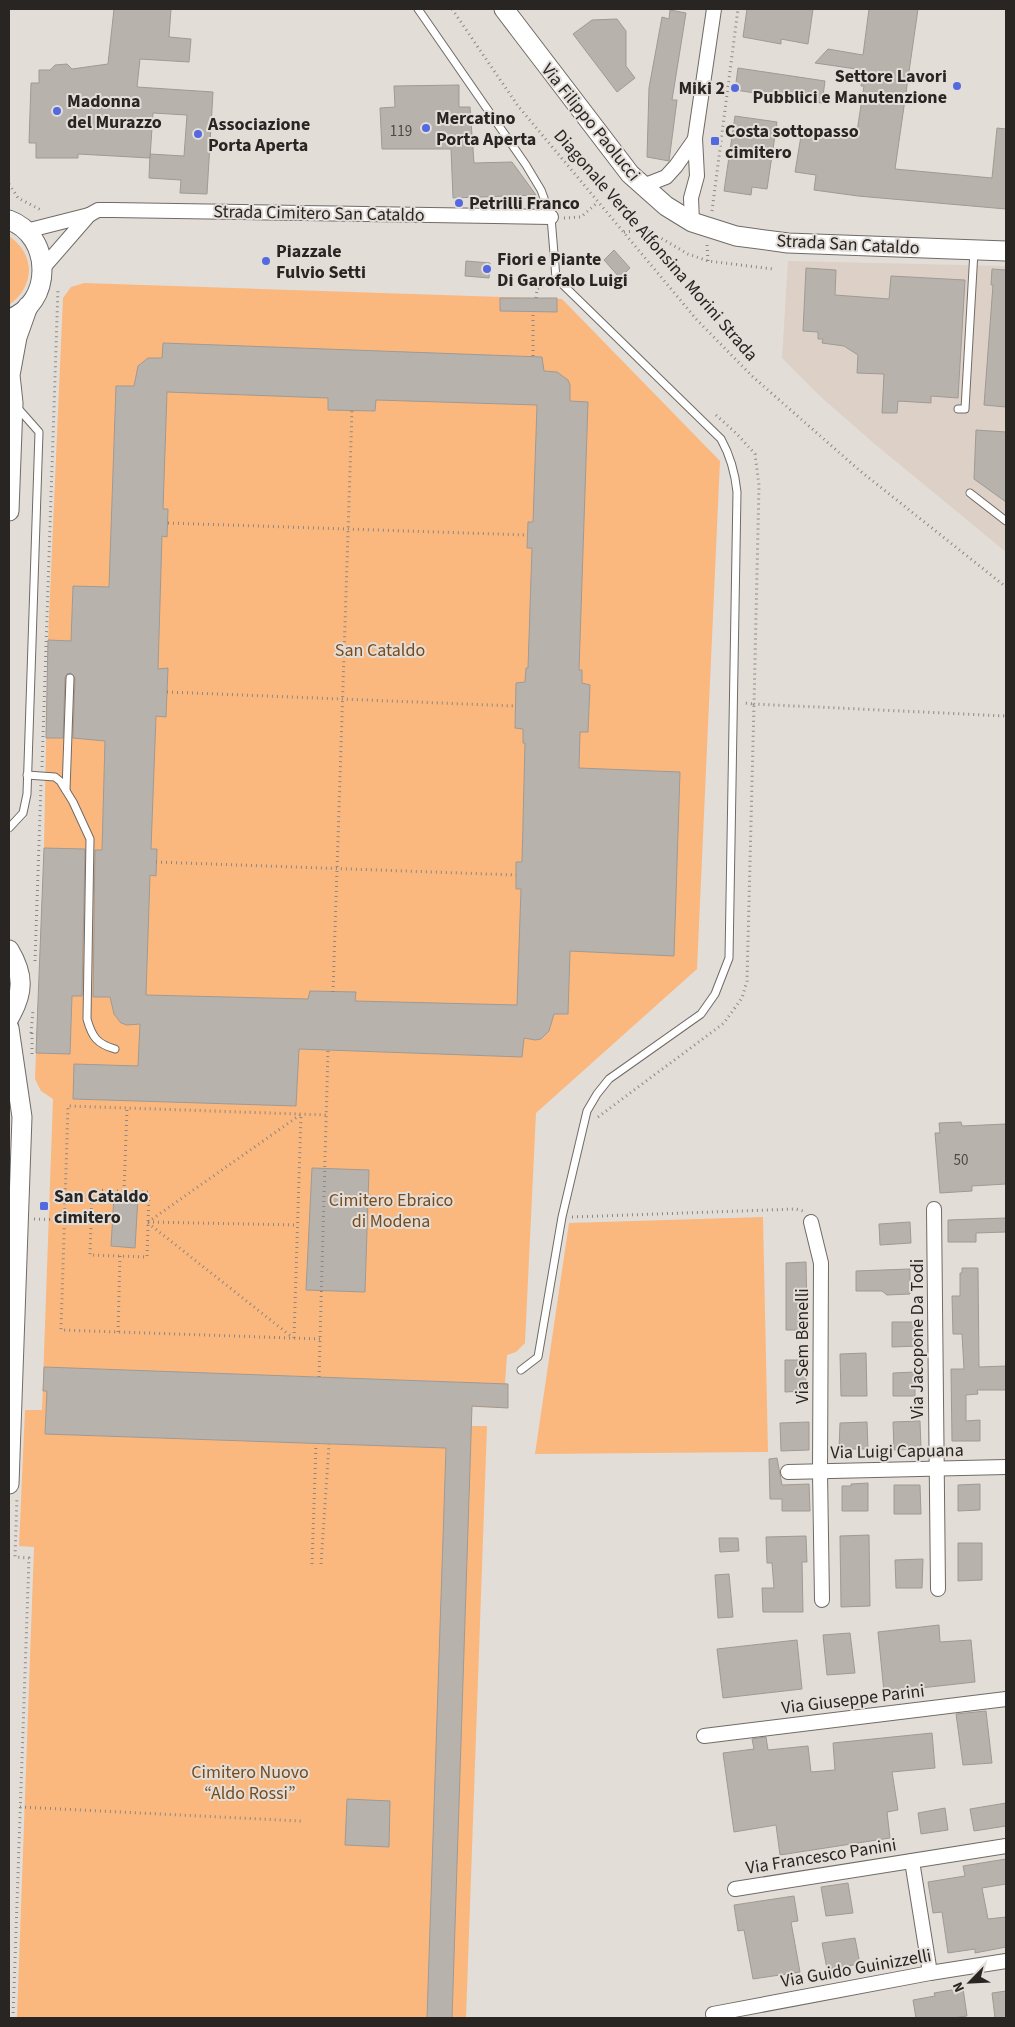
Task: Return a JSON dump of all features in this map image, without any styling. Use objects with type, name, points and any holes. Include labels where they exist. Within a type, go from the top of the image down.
[{"type":"street","name":"Via Filippo Paolucci","points":[[504,9],[626,168],[666,206],[692,222]]},
{"type":"street","points":[[692,222],[691,198],[697,176],[695,139],[714,9]]},
{"type":"street","points":[[643,186],[666,177],[695,139]]},
{"type":"street","name":"Strada Cimitero San Cataldo","points":[[26,231],[89,215],[98,210],[551,217]]},
{"type":"street","points":[[42,269],[89,215]]},
{"type":"street","points":[[9,220],[26,231],[37,246],[42,262],[42,276],[37,294],[28,306],[17,337],[9,374],[13,403],[9,511]]},
{"type":"street","name":"Strada San Cataldo","points":[[692,222],[736,236],[788,243],[1006,251]]},
{"type":"street","points":[[9,319],[28,306]]},
{"type":"street","points":[[9,950],[18,965],[21,984],[17,1004],[9,1018]]},
{"type":"street","points":[[9,1028],[13,1087],[22,1117],[9,1484]]},
{"type":"street","name":"Via Jacopone Da Todi","points":[[934,1209],[938,1589]]},
{"type":"street","name":"Via Sem Benelli","points":[[811,1222],[822,1263],[820,1472],[822,1600]]},
{"type":"street","name":"Via Luigi Capuana","points":[[788,1472],[1006,1467]]},
{"type":"street","name":"Via Giuseppe Parini","points":[[704,1736],[1006,1699]]},
{"type":"street","name":"Via Francesco Panini","points":[[735,1888],[1006,1846]]},
{"type":"street","name":"Via Francesco Panini","points":[[912,1861],[930,1973]]},
{"type":"street","name":"Via Guido Guinizzelli","points":[[713,2016],[930,1973],[1006,1961]]},
{"type":"lane","points":[[418,9],[526,164],[541,190],[551,217],[556,278],[721,439],[730,456],[735,472],[737,492],[730,940],[728,958],[723,977],[715,994],[700,1014],[609,1079],[586,1110],[562,1217],[538,1357],[521,1370]]},
{"type":"lane","points":[[958,409],[965,409],[974,250]]},
{"type":"lane","points":[[9,828],[22,813],[27,794],[39,432],[13,403]]},
{"type":"lane","points":[[970,494],[1006,521]]},
{"type":"lane","points":[[66,790],[70,678]]},
{"type":"lane","points":[[27,774],[55,777],[66,790],[90,839],[87,1019],[93,1035],[100,1044],[115,1049]]},
{"type":"path","name":"Diagonale Verde Alfonsina Morini Strada","points":[[452,9],[518,106],[698,320],[752,376],[859,470],[1006,586]]},
{"type":"path","points":[[708,261],[707,246],[738,9]]},
{"type":"path","points":[[9,184],[18,198],[43,211],[46,216]]},
{"type":"path","points":[[551,217],[581,217],[598,202]]},
{"type":"path","points":[[623,232],[647,230],[688,254],[708,261],[772,269]]},
{"type":"path","points":[[536,298],[537,289],[556,278]]},
{"type":"path","points":[[533,356],[534,312]]},
{"type":"path","points":[[333,992],[352,410]]},
{"type":"path","points":[[580,1135],[607,1109],[724,1023],[742,998],[747,981],[759,485],[755,454],[714,413]]},
{"type":"path","points":[[168,523],[527,535]]},
{"type":"path","points":[[167,692],[516,706]]},
{"type":"path","points":[[734,702],[1006,716]]},
{"type":"path","points":[[156,862],[516,875]]},
{"type":"path","points":[[319,1377],[328,1050]]},
{"type":"path","points":[[320,1339],[61,1330],[64,1220],[68,1106],[327,1115]]},
{"type":"path","points":[[124,1191],[127,1108]]},
{"type":"path","points":[[148,1222],[301,1114]]},
{"type":"path","points":[[294,1338],[301,1114]]},
{"type":"path","points":[[92,1190],[149,1192],[147,1257],[90,1254],[91,1221],[92,1190]]},
{"type":"path","points":[[562,1217],[796,1209],[803,1211],[811,1222]]},
{"type":"path","points":[[27,1219],[91,1221]]},
{"type":"path","points":[[148,1222],[297,1225]]},
{"type":"path","points":[[148,1222],[294,1338]]},
{"type":"path","points":[[118,1332],[120,1256]]},
{"type":"path","points":[[312,1564],[316,1444]]},
{"type":"path","points":[[321,1564],[329,1444]]},
{"type":"path","points":[[13,2018],[28,1558]]},
{"type":"path","points":[[20,1807],[301,1821]]},
{"type":"shaded area","points":[[788,261],[1006,266],[1006,552],[876,445],[821,397],[782,358]]},
{"type":"green space","points":[[9,236],[24,252],[29,270],[28,280],[24,289],[9,305]]},
{"type":"green space","points":[[84,283],[562,299],[720,461],[697,969],[536,1113],[525,1343],[516,1352],[507,1355],[505,1383],[508,1384],[508,1408],[472,1407],[471,1426],[487,1426],[466,2018],[17,2018],[34,1547],[19,1546],[25,1410],[42,1410],[53,1099],[41,1091],[35,1079],[44,847],[48,640],[63,298],[71,287]]},
{"type":"green space","points":[[763,1217],[768,1452],[535,1454],[569,1223]]},
{"type":"building","points":[[114,9],[171,9],[169,37],[191,39],[189,62],[140,59],[137,87],[213,92],[207,194],[180,193],[181,180],[149,178],[150,158],[78,154],[78,158],[36,158],[36,143],[29,143],[31,83],[39,83],[39,70],[50,70],[55,65],[67,64],[72,69],[108,64]],"holes":[[[153,113],[187,115],[184,156],[150,154]]]},
{"type":"building","points":[[747,9],[813,9],[808,44],[781,39],[781,44],[743,37]]},
{"type":"building","points":[[869,9],[918,9],[895,169],[992,178],[997,128],[1006,129],[1006,209],[858,196],[814,190],[816,175],[795,172],[802,130],[856,138],[864,86],[861,86],[863,70],[815,63],[828,49],[863,55]]},
{"type":"building","points":[[670,10],[686,13],[672,100],[677,100],[669,161],[647,157],[649,88],[662,17],[669,19]]},
{"type":"building","points":[[617,19],[626,31],[626,66],[635,78],[617,92],[573,34],[592,20]]},
{"type":"building","points":[[738,68],[825,81],[822,103],[735,90]]},
{"type":"building","points":[[459,85],[459,107],[470,107],[474,163],[512,162],[536,195],[453,198],[451,149],[382,149],[380,108],[395,107],[394,86]]},
{"type":"building","points":[[735,116],[777,122],[767,189],[752,187],[751,195],[724,191]]},
{"type":"building","points":[[614,250],[630,268],[620,278],[604,260]]},
{"type":"building","points":[[466,261],[490,263],[489,278],[465,276]]},
{"type":"building","points":[[806,268],[836,270],[835,295],[889,299],[891,276],[965,280],[958,398],[931,396],[931,403],[898,401],[897,413],[882,413],[884,374],[857,373],[858,355],[844,346],[822,343],[823,339],[818,339],[818,332],[803,331]]},
{"type":"building","points":[[992,269],[1006,270],[1006,407],[984,405],[993,285],[991,285]]},
{"type":"building","points":[[500,298],[557,298],[557,312],[500,311]]},
{"type":"building","points":[[163,343],[542,357],[544,371],[557,372],[568,380],[570,385],[570,401],[588,402],[579,670],[582,670],[582,683],[590,685],[588,732],[580,732],[579,768],[680,772],[674,956],[570,951],[568,1014],[554,1014],[549,1031],[541,1039],[524,1038],[522,1057],[299,1049],[296,1106],[73,1099],[74,1064],[138,1066],[140,1024],[127,1025],[121,1023],[114,1014],[110,997],[93,997],[95,850],[102,850],[105,741],[73,738],[75,678],[71,673],[67,674],[65,678],[63,738],[46,738],[48,640],[71,641],[73,586],[109,587],[116,386],[134,386],[138,366],[148,358],[162,358]],"holes":[[[167,392],[328,398],[328,410],[375,411],[376,400],[537,405],[533,522],[528,522],[527,548],[532,548],[528,668],[526,668],[525,682],[516,683],[515,728],[523,729],[523,743],[525,743],[522,862],[516,862],[516,889],[521,889],[517,1005],[355,1001],[356,992],[310,991],[308,999],[146,995],[150,875],[156,876],[157,849],[151,849],[156,716],[166,717],[168,668],[158,669],[162,536],[167,537],[168,509],[163,509]]]},
{"type":"building","points":[[976,430],[1006,432],[1006,502],[974,479]]},
{"type":"building","points":[[44,848],[85,849],[82,996],[72,996],[70,1054],[36,1053]]},
{"type":"building","points":[[961,1122],[962,1126],[1006,1124],[1006,1184],[972,1186],[972,1191],[940,1193],[935,1133],[940,1133],[939,1123]]},
{"type":"building","points":[[312,1168],[369,1170],[365,1292],[306,1290]]},
{"type":"building","points":[[114,1196],[138,1197],[135,1248],[111,1246]]},
{"type":"building","points":[[1006,1218],[1006,1232],[976,1233],[976,1242],[948,1242],[948,1220]]},
{"type":"building","points":[[910,1222],[911,1243],[880,1245],[879,1224]]},
{"type":"building","points":[[806,1262],[807,1316],[805,1316],[805,1330],[786,1330],[786,1263]]},
{"type":"building","points":[[962,1268],[978,1268],[979,1367],[1006,1366],[1006,1390],[977,1390],[978,1394],[966,1395],[966,1421],[980,1420],[980,1441],[952,1441],[951,1369],[964,1369],[962,1334],[953,1334],[952,1296],[960,1296],[960,1273],[962,1273]]},
{"type":"building","points":[[910,1269],[910,1294],[887,1295],[882,1291],[856,1291],[856,1271]]},
{"type":"building","points":[[892,1322],[918,1322],[918,1346],[892,1347]]},
{"type":"building","points":[[866,1353],[867,1396],[841,1396],[840,1354]]},
{"type":"building","points":[[785,1360],[805,1360],[806,1383],[804,1383],[804,1391],[785,1392]]},
{"type":"building","points":[[44,1367],[508,1384],[508,1408],[472,1406],[452,2018],[427,2018],[446,1448],[45,1434],[47,1391],[43,1391]]},
{"type":"building","points":[[915,1372],[915,1396],[893,1396],[893,1373]]},
{"type":"building","points":[[920,1421],[921,1449],[894,1450],[893,1422]]},
{"type":"building","points":[[809,1422],[809,1450],[781,1451],[780,1423]]},
{"type":"building","points":[[867,1422],[868,1449],[839,1449],[840,1423]]},
{"type":"building","points":[[777,1458],[782,1485],[809,1484],[810,1511],[782,1511],[782,1499],[770,1499],[769,1459]]},
{"type":"building","points":[[868,1483],[868,1511],[842,1511],[842,1486]]},
{"type":"building","points":[[980,1484],[980,1510],[958,1511],[958,1485]]},
{"type":"building","points":[[894,1485],[920,1485],[921,1514],[894,1514]]},
{"type":"building","points":[[869,1535],[870,1606],[841,1607],[840,1536]]},
{"type":"building","points":[[806,1536],[807,1562],[802,1562],[803,1612],[763,1612],[762,1588],[774,1588],[772,1563],[767,1563],[766,1537]]},
{"type":"building","points":[[719,1538],[738,1538],[739,1551],[720,1552]]},
{"type":"building","points":[[958,1543],[982,1543],[982,1580],[958,1581]]},
{"type":"building","points":[[923,1559],[922,1588],[896,1588],[895,1560]]},
{"type":"building","points":[[729,1574],[733,1617],[718,1618],[715,1575]]},
{"type":"building","points":[[939,1625],[940,1642],[971,1640],[975,1682],[884,1692],[878,1632]]},
{"type":"building","points":[[850,1633],[855,1673],[827,1675],[823,1635]]},
{"type":"building","points":[[797,1640],[802,1689],[723,1698],[717,1649]]},
{"type":"building","points":[[986,1711],[992,1763],[963,1765],[956,1714]]},
{"type":"building","points":[[932,1733],[935,1768],[892,1772],[898,1810],[887,1812],[890,1838],[780,1855],[776,1825],[734,1832],[723,1753],[754,1749],[752,1739],[766,1737],[768,1750],[808,1746],[811,1772],[835,1770],[833,1743]]},
{"type":"building","points":[[347,1799],[390,1801],[389,1847],[345,1845]]},
{"type":"building","points":[[1006,1803],[1006,1826],[974,1831],[970,1809]]},
{"type":"building","points":[[945,1808],[948,1830],[921,1834],[918,1813]]},
{"type":"building","points":[[1006,1859],[1006,1884],[982,1888],[988,1919],[1006,1917],[1006,1947],[975,1953],[975,1949],[948,1953],[942,1912],[933,1913],[928,1882],[965,1876],[963,1866]]},
{"type":"building","points":[[848,1883],[853,1913],[826,1916],[821,1887]]},
{"type":"building","points":[[794,1896],[798,1921],[791,1922],[800,1972],[753,1979],[744,1930],[738,1931],[734,1905]]},
{"type":"building","points":[[855,1938],[860,1964],[827,1969],[822,1943]]},
{"type":"building","points":[[963,1988],[967,2016],[916,2018],[913,2000],[935,1996],[934,1993]]},
{"type":"building","points":[[1006,1991],[1006,2018],[995,2018],[992,1993]]},
{"type":"place","name":"Settore Lavori Pubblici e Manutenzione","points":[[957,86]]},
{"type":"place","name":"Miki 2","points":[[735,88]]},
{"type":"place","name":"Madonna del Murazzo","points":[[57,111]]},
{"type":"place","name":"Mercatino Porta Aperta","points":[[426,128]]},
{"type":"place","name":"Associazione Porta Aperta","points":[[198,134]]},
{"type":"place","name":"Costa sottopasso cimitero","points":[[715,141]]},
{"type":"place","name":"Petrilli Franco","points":[[459,203]]},
{"type":"place","name":"Piazzale Fulvio Setti","points":[[266,261]]},
{"type":"place","name":"Fiori e Piante Di Garofalo Luigi","points":[[487,269]]},
{"type":"place","name":"San Cataldo cimitero","points":[[44,1206]]},
{"type":"park label","name":"San Cataldo","points":[[380,650]]},
{"type":"park label","name":"Cimitero Ebraico di Modena","points":[[391,1210]]},
{"type":"park label","name":"Cimitero Nuovo “Aldo Rossi”","points":[[250,1782]]}]
